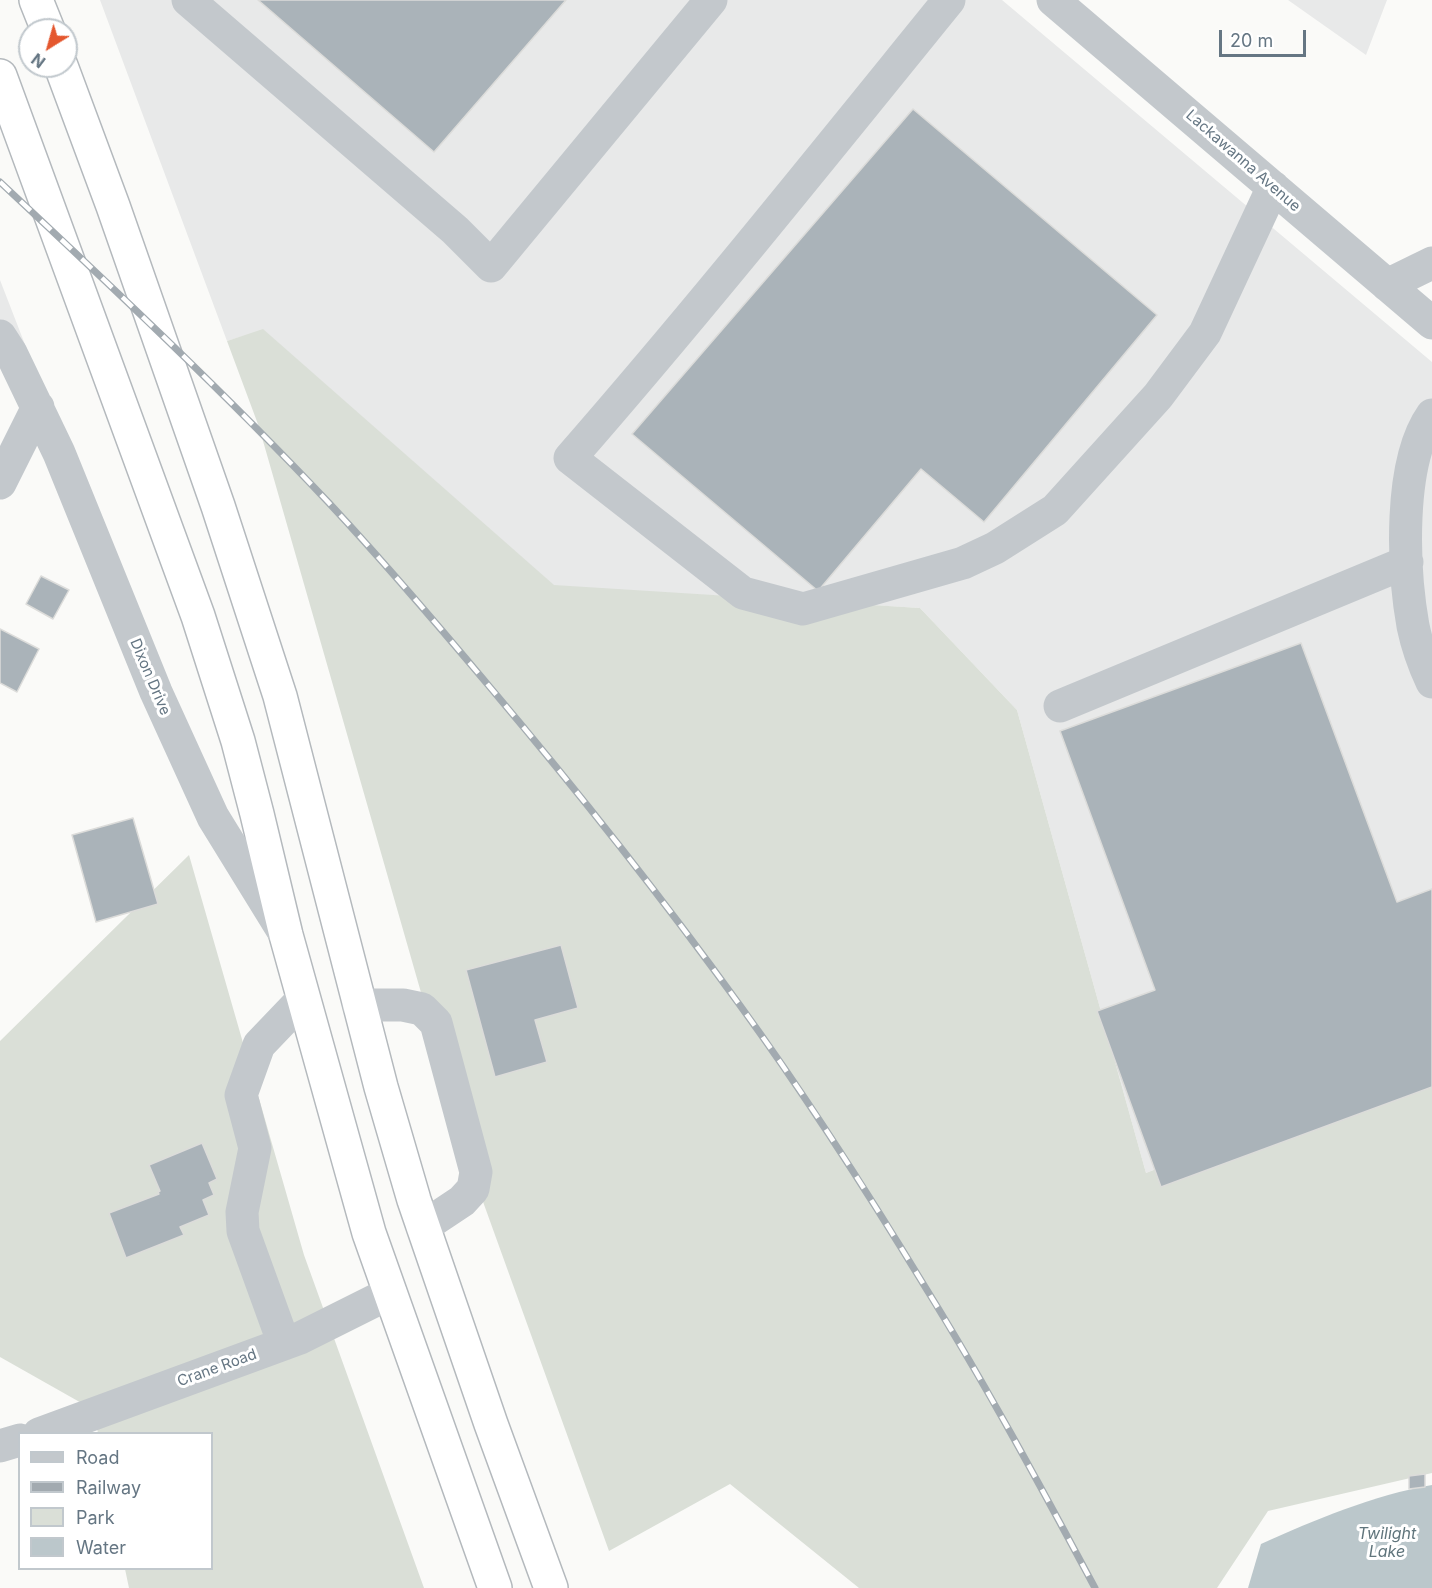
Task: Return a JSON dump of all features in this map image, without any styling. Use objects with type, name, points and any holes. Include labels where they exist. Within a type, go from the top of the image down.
[{"type":"highway","points":[[36,0],[43,18]]},
{"type":"highway","points":[[0,76],[198,616],[238,741],[303,999],[369,1233],[495,1588]]},
{"type":"highway","points":[[65,78],[113,206],[218,506],[280,696],[381,1088],[423,1227],[551,1588]]},
{"type":"street","points":[[188,0],[455,230],[491,266],[711,0]]},
{"type":"street","points":[[949,0],[570,458],[743,593],[803,609],[963,563],[994,548],[1055,510],[1158,396],[1205,333],[1273,187]]},
{"type":"street","name":"Lackawanna Avenue","points":[[1053,0],[1432,323]]},
{"type":"street","points":[[1387,285],[1432,263]]},
{"type":"street","name":"Dixon Drive","points":[[0,336],[38,407],[156,692],[213,817],[286,935]]},
{"type":"street","points":[[0,483],[38,407]]},
{"type":"street","points":[[1432,415],[1420,439],[1410,476],[1407,517],[1407,562],[1413,626],[1424,665],[1432,682]]},
{"type":"street","points":[[1060,706],[1407,562]]},
{"type":"street","points":[[284,1344],[243,1231],[242,1212],[255,1148],[241,1095],[259,1045],[303,999]]},
{"type":"street","points":[[359,1005],[402,1005],[422,1009],[436,1023],[476,1172],[473,1189],[462,1202],[423,1227]]},
{"type":"street","name":"Crane Road","points":[[44,1432],[300,1338],[390,1293]]},
{"type":"street","points":[[0,1446],[18,1441]]},
{"type":"shaded area","points":[[100,0],[1002,0],[1432,362],[1432,1060],[1146,1173],[1017,710],[920,608],[554,586],[263,330],[227,341]]},
{"type":"shaded area","points":[[1288,0],[1387,0],[1366,55]]},
{"type":"shaded area","points":[[0,280],[31,360],[0,344]]},
{"type":"green space","points":[[263,329],[554,585],[920,608],[1017,710],[1146,1173],[1432,1060],[1432,1473],[1268,1511],[1217,1588],[859,1588],[730,1484],[609,1551],[473,1174],[259,427],[227,341]]},
{"type":"green space","points":[[189,855],[304,1255],[424,1588],[129,1588],[125,1570],[213,1570],[213,1432],[98,1432],[92,1409],[0,1357],[0,1041]]},
{"type":"water","name":"Twilight Lake","points":[[1432,1485],[1432,1588],[1248,1588],[1261,1544],[1323,1517],[1366,1502]]},
{"type":"building","points":[[258,0],[566,0],[434,152]]},
{"type":"building","points":[[913,109],[1157,315],[984,522],[921,469],[818,591],[632,434]]},
{"type":"building","points":[[41,576],[69,590],[53,619],[26,604]]},
{"type":"building","points":[[0,629],[39,649],[17,692],[0,683]]},
{"type":"building","points":[[1301,643],[1397,902],[1432,889],[1432,1087],[1161,1187],[1097,1011],[1155,990],[1060,731]]},
{"type":"building","points":[[133,818],[158,904],[96,922],[72,835]]},
{"type":"building","points":[[561,945],[578,1008],[535,1020],[547,1062],[495,1077],[466,970]]},
{"type":"building","points":[[202,1143],[217,1179],[209,1183],[214,1195],[203,1200],[209,1215],[180,1227],[184,1235],[126,1258],[109,1213],[159,1194],[160,1191],[149,1165]]},
{"type":"building","points":[[1425,1474],[1425,1487],[1409,1489],[1409,1476]]},
{"type":"railway","points":[[0,182],[208,380],[329,503],[410,593],[586,803],[709,963],[764,1039],[859,1181],[971,1363],[1095,1588]]}]
